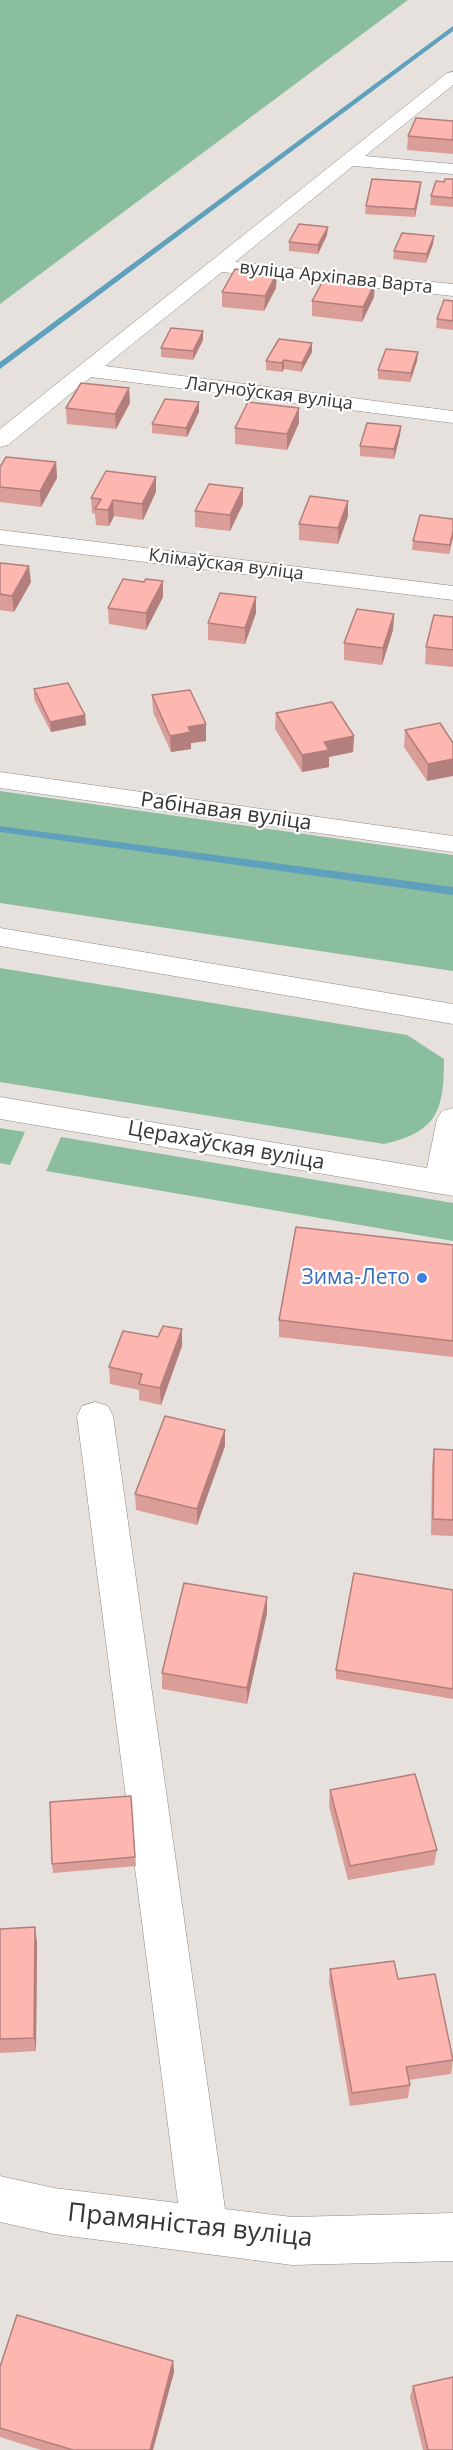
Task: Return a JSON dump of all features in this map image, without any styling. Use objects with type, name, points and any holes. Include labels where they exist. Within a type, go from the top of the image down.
[{"type":"street","points":[[0,440],[453,77]]},
{"type":"street","points":[[350,160],[453,169]]},
{"type":"street","name":"вуліца Архіпава Варта","points":[[220,266],[453,290]]},
{"type":"street","name":"Лагуноўская вуліца","points":[[85,370],[453,417]]},
{"type":"street","name":"Клімаўская вуліца","points":[[0,537],[453,593]]},
{"type":"street","name":"Рабінавая вуліца","points":[[0,780],[453,844]]},
{"type":"street","points":[[0,937],[453,1014]]},
{"type":"street","name":"Церахаўская вуліца","points":[[0,1108],[446,1183]]},
{"type":"street","points":[[446,1183],[453,1119]]},
{"type":"street","points":[[95,1416],[205,2231]]},
{"type":"street","name":"Прамяністая вуліца","points":[[0,2199],[54,2211],[292,2241],[453,2236]]},
{"type":"green space","points":[[0,0],[408,0],[0,304]]},
{"type":"green space","points":[[0,791],[453,855],[453,971],[0,903]]},
{"type":"green space","points":[[0,968],[407,1035],[444,1059],[444,1077],[439,1106],[426,1126],[416,1133],[384,1144],[0,1082]]},
{"type":"green space","points":[[0,1128],[25,1132],[10,1165],[0,1163]]},
{"type":"green space","points":[[61,1137],[453,1203],[453,1241],[46,1171]]},
{"type":"building","points":[[416,118],[453,121],[453,140],[408,136]]},
{"type":"building","points":[[372,179],[421,182],[415,209],[366,206]]},
{"type":"building","points":[[445,179],[453,179],[453,198],[431,196],[436,181],[444,182]]},
{"type":"building","points":[[299,224],[328,227],[318,245],[289,242]]},
{"type":"building","points":[[402,233],[434,236],[427,254],[394,251]]},
{"type":"building","points":[[235,269],[277,273],[265,296],[222,292]]},
{"type":"building","points":[[325,277],[375,283],[363,307],[312,301]]},
{"type":"building","points":[[444,300],[453,301],[453,321],[437,319]]},
{"type":"building","points":[[171,328],[203,331],[193,351],[161,348]]},
{"type":"building","points":[[279,339],[312,343],[302,363],[284,360],[282,363],[266,361]]},
{"type":"building","points":[[386,349],[418,352],[411,373],[378,370]]},
{"type":"building","points":[[81,383],[129,388],[115,414],[66,408]]},
{"type":"building","points":[[165,399],[199,402],[186,428],[152,424]]},
{"type":"building","points":[[248,402],[299,408],[287,434],[235,428]]},
{"type":"building","points":[[367,423],[401,426],[394,449],[360,446]]},
{"type":"building","points":[[6,457],[56,462],[40,491],[0,487],[0,467]]},
{"type":"building","points":[[106,471],[156,477],[142,504],[113,500],[108,510],[95,509],[101,499],[91,498]]},
{"type":"building","points":[[209,484],[243,488],[230,515],[195,511]]},
{"type":"building","points":[[310,496],[348,501],[338,528],[299,524]]},
{"type":"building","points":[[420,515],[453,519],[450,545],[413,541]]},
{"type":"building","points":[[0,563],[29,566],[12,596],[0,594]]},
{"type":"building","points":[[123,579],[144,582],[146,579],[163,581],[146,613],[108,608]]},
{"type":"building","points":[[220,593],[256,597],[245,628],[208,623]]},
{"type":"building","points":[[357,609],[394,614],[383,648],[344,643]]},
{"type":"building","points":[[434,615],[453,617],[453,650],[426,647]]},
{"type":"building","points":[[68,683],[85,715],[50,722],[34,689]]},
{"type":"building","points":[[190,690],[206,724],[188,727],[191,732],[170,736],[152,695]]},
{"type":"building","points":[[332,702],[354,736],[324,742],[329,750],[302,755],[276,713]]},
{"type":"building","points":[[440,723],[453,743],[453,759],[428,764],[405,730]]},
{"type":"building","points":[[296,1227],[453,1245],[453,1341],[279,1320]]},
{"type":"building","points":[[163,1326],[182,1329],[160,1388],[139,1384],[142,1374],[109,1367],[123,1331],[158,1337]]},
{"type":"building","points":[[165,1416],[225,1430],[197,1509],[135,1494]]},
{"type":"building","points":[[434,1449],[453,1450],[453,1520],[433,1519]]},
{"type":"building","points":[[354,1573],[453,1590],[453,1689],[336,1670]]},
{"type":"building","points":[[184,1583],[267,1597],[247,1688],[162,1673]]},
{"type":"building","points":[[415,1774],[437,1850],[350,1866],[330,1790]]},
{"type":"building","points":[[131,1796],[135,1857],[52,1864],[50,1802]]},
{"type":"building","points":[[35,1927],[34,2038],[0,2039],[0,1929]]},
{"type":"building","points":[[394,1961],[398,1979],[435,1974],[453,2060],[406,2067],[410,2085],[352,2093],[330,1969]]},
{"type":"building","points":[[17,2315],[173,2361],[150,2450],[73,2450],[0,2428],[0,2367]]},
{"type":"building","points":[[453,2377],[453,2450],[428,2450],[413,2386]]},
{"type":"waterway","points":[[0,366],[453,28]]},
{"type":"waterway","points":[[0,829],[453,891]]},
{"type":"place","name":"Зима-Лето","points":[[422,1278]]}]
